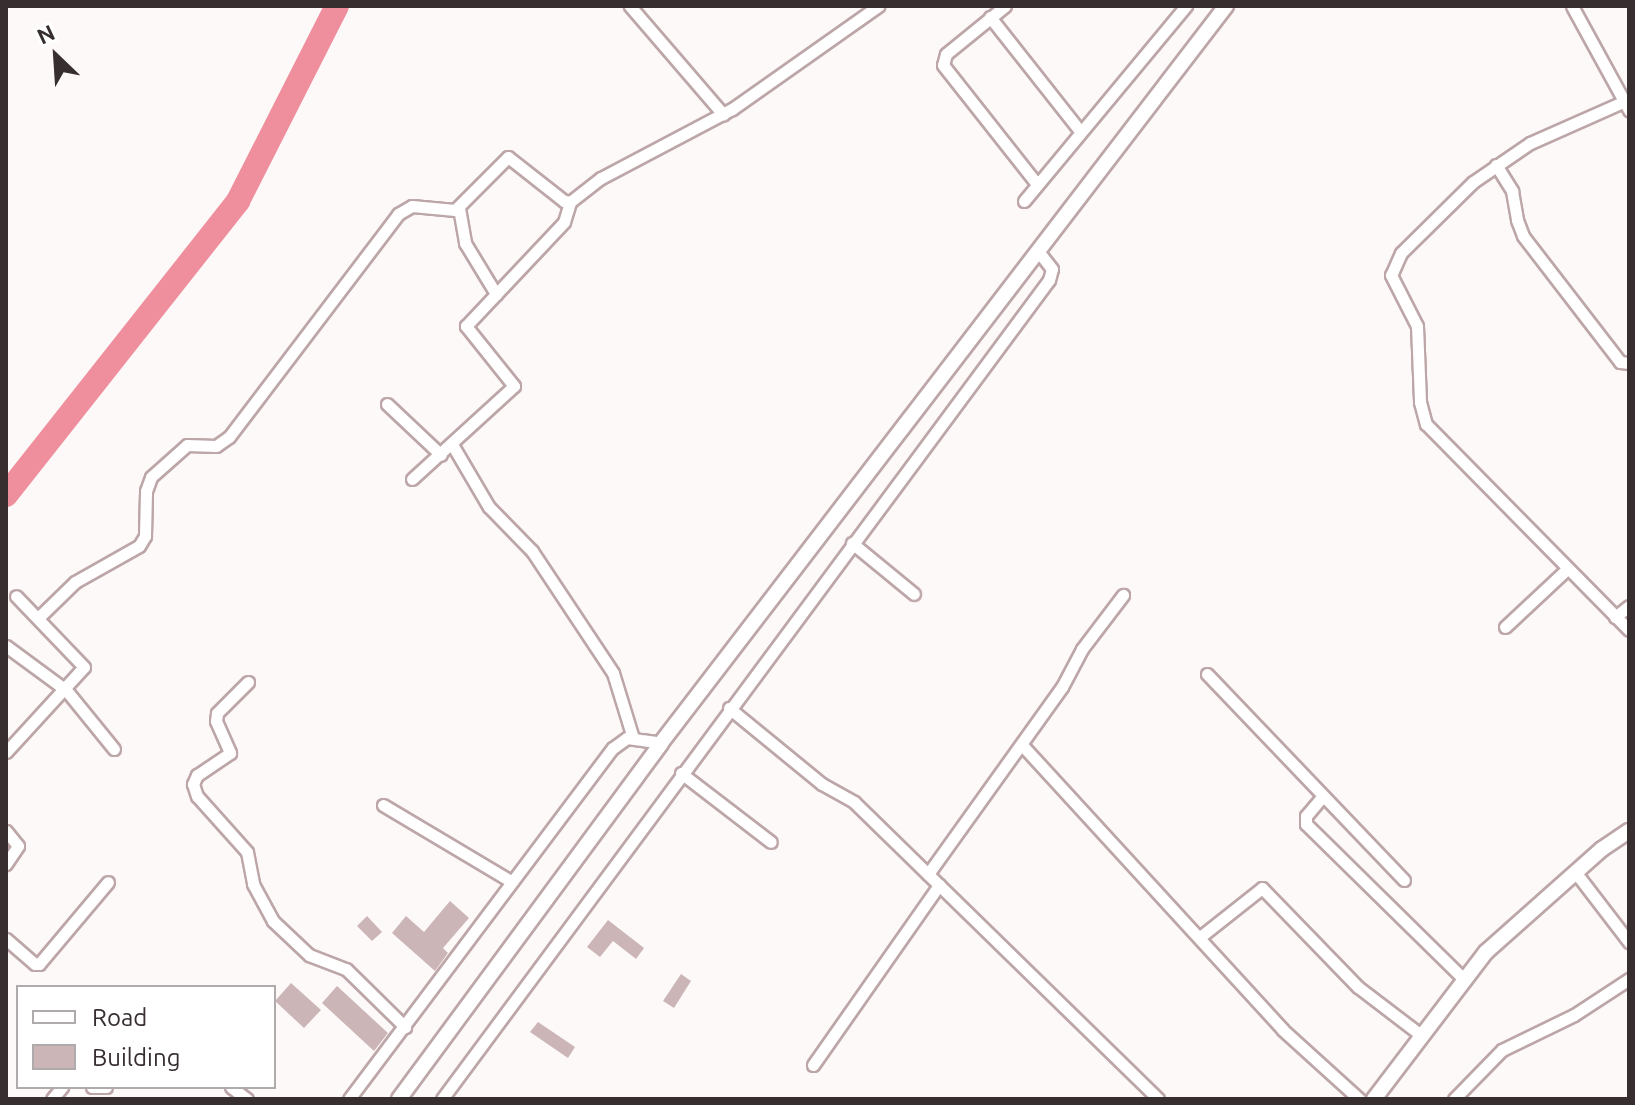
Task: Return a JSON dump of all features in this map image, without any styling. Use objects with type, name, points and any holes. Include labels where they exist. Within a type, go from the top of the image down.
[{"type":"street","points":[[630,6],[723,114]]},
{"type":"street","points":[[412,479],[453,446],[514,386],[466,326],[564,222],[570,202],[601,178],[723,114],[878,6]]},
{"type":"street","points":[[1005,6],[946,54],[943,65],[1037,184]]},
{"type":"street","points":[[1024,201],[1186,6]]},
{"type":"street","points":[[399,1099],[661,743],[1226,6]]},
{"type":"street","points":[[1572,6],[1627,105],[1539,139],[1496,165],[1462,192],[1401,253],[1391,275],[1417,326],[1420,402],[1426,424],[1629,630]]},
{"type":"street","points":[[990,17],[1080,131]]},
{"type":"street","points":[[38,618],[75,582],[139,546],[147,529],[146,491],[151,477],[187,445],[216,446],[229,437],[390,222],[412,206],[445,211],[459,208],[508,157],[564,201],[570,202]]},
{"type":"street","points":[[1496,165],[1512,191],[1523,236],[1620,362],[1629,363]]},
{"type":"street","points":[[459,208],[465,243],[496,294]]},
{"type":"street","points":[[442,1099],[1049,280],[1052,269],[1038,251]]},
{"type":"street","points":[[387,404],[441,455]]},
{"type":"street","points":[[453,446],[489,507],[532,551],[613,673],[633,738]]},
{"type":"street","points":[[852,543],[914,594]]},
{"type":"street","points":[[1505,627],[1567,569]]},
{"type":"street","points":[[928,874],[1022,745],[1062,687],[1082,649],[1123,595]]},
{"type":"street","points":[[6,752],[84,667],[16,596]]},
{"type":"street","points":[[1615,617],[1629,606]]},
{"type":"street","points":[[6,646],[66,690],[114,749]]},
{"type":"street","points":[[1207,674],[1404,880]]},
{"type":"street","points":[[248,682],[217,713],[216,721],[230,753],[197,775],[193,784],[197,796],[245,849],[253,884],[273,921],[309,955],[336,963],[351,973],[405,1027]]},
{"type":"street","points":[[729,708],[822,784],[854,802],[1159,1099]]},
{"type":"street","points":[[349,1099],[613,748],[633,738],[661,743]]},
{"type":"street","points":[[1022,745],[1283,1030],[1359,1099]]},
{"type":"street","points":[[681,773],[771,842]]},
{"type":"street","points":[[1322,797],[1306,816],[1306,824],[1465,980]]},
{"type":"street","points":[[383,805],[512,882]]},
{"type":"street","points":[[6,831],[18,846],[6,864]]},
{"type":"street","points":[[1374,1099],[1486,952],[1629,831]]},
{"type":"street","points":[[1576,873],[1629,942]]},
{"type":"street","points":[[6,939],[32,962],[39,964],[108,882]]},
{"type":"street","points":[[813,1065],[939,885]]},
{"type":"street","points":[[1200,937],[1262,888],[1358,987],[1422,1036]]},
{"type":"street","points":[[1454,1099],[1502,1050],[1574,1015],[1629,979]]},
{"type":"building","points":[[450,901],[469,918],[443,948],[448,953],[435,971],[392,933],[406,916],[424,932]]},
{"type":"building","points":[[367,916],[382,932],[372,941],[357,926]]},
{"type":"building","points":[[608,920],[644,948],[636,959],[613,941],[600,957],[587,947]]},
{"type":"building","points":[[681,974],[691,981],[674,1008],[663,1001]]},
{"type":"building","points":[[291,983],[321,1010],[304,1028],[276,1000]]},
{"type":"building","points":[[337,986],[388,1033],[374,1051],[322,1003]]},
{"type":"building","points":[[538,1022],[575,1047],[568,1058],[530,1032]]},
{"type":"waterway","points":[[6,495],[238,201],[337,6]]}]
